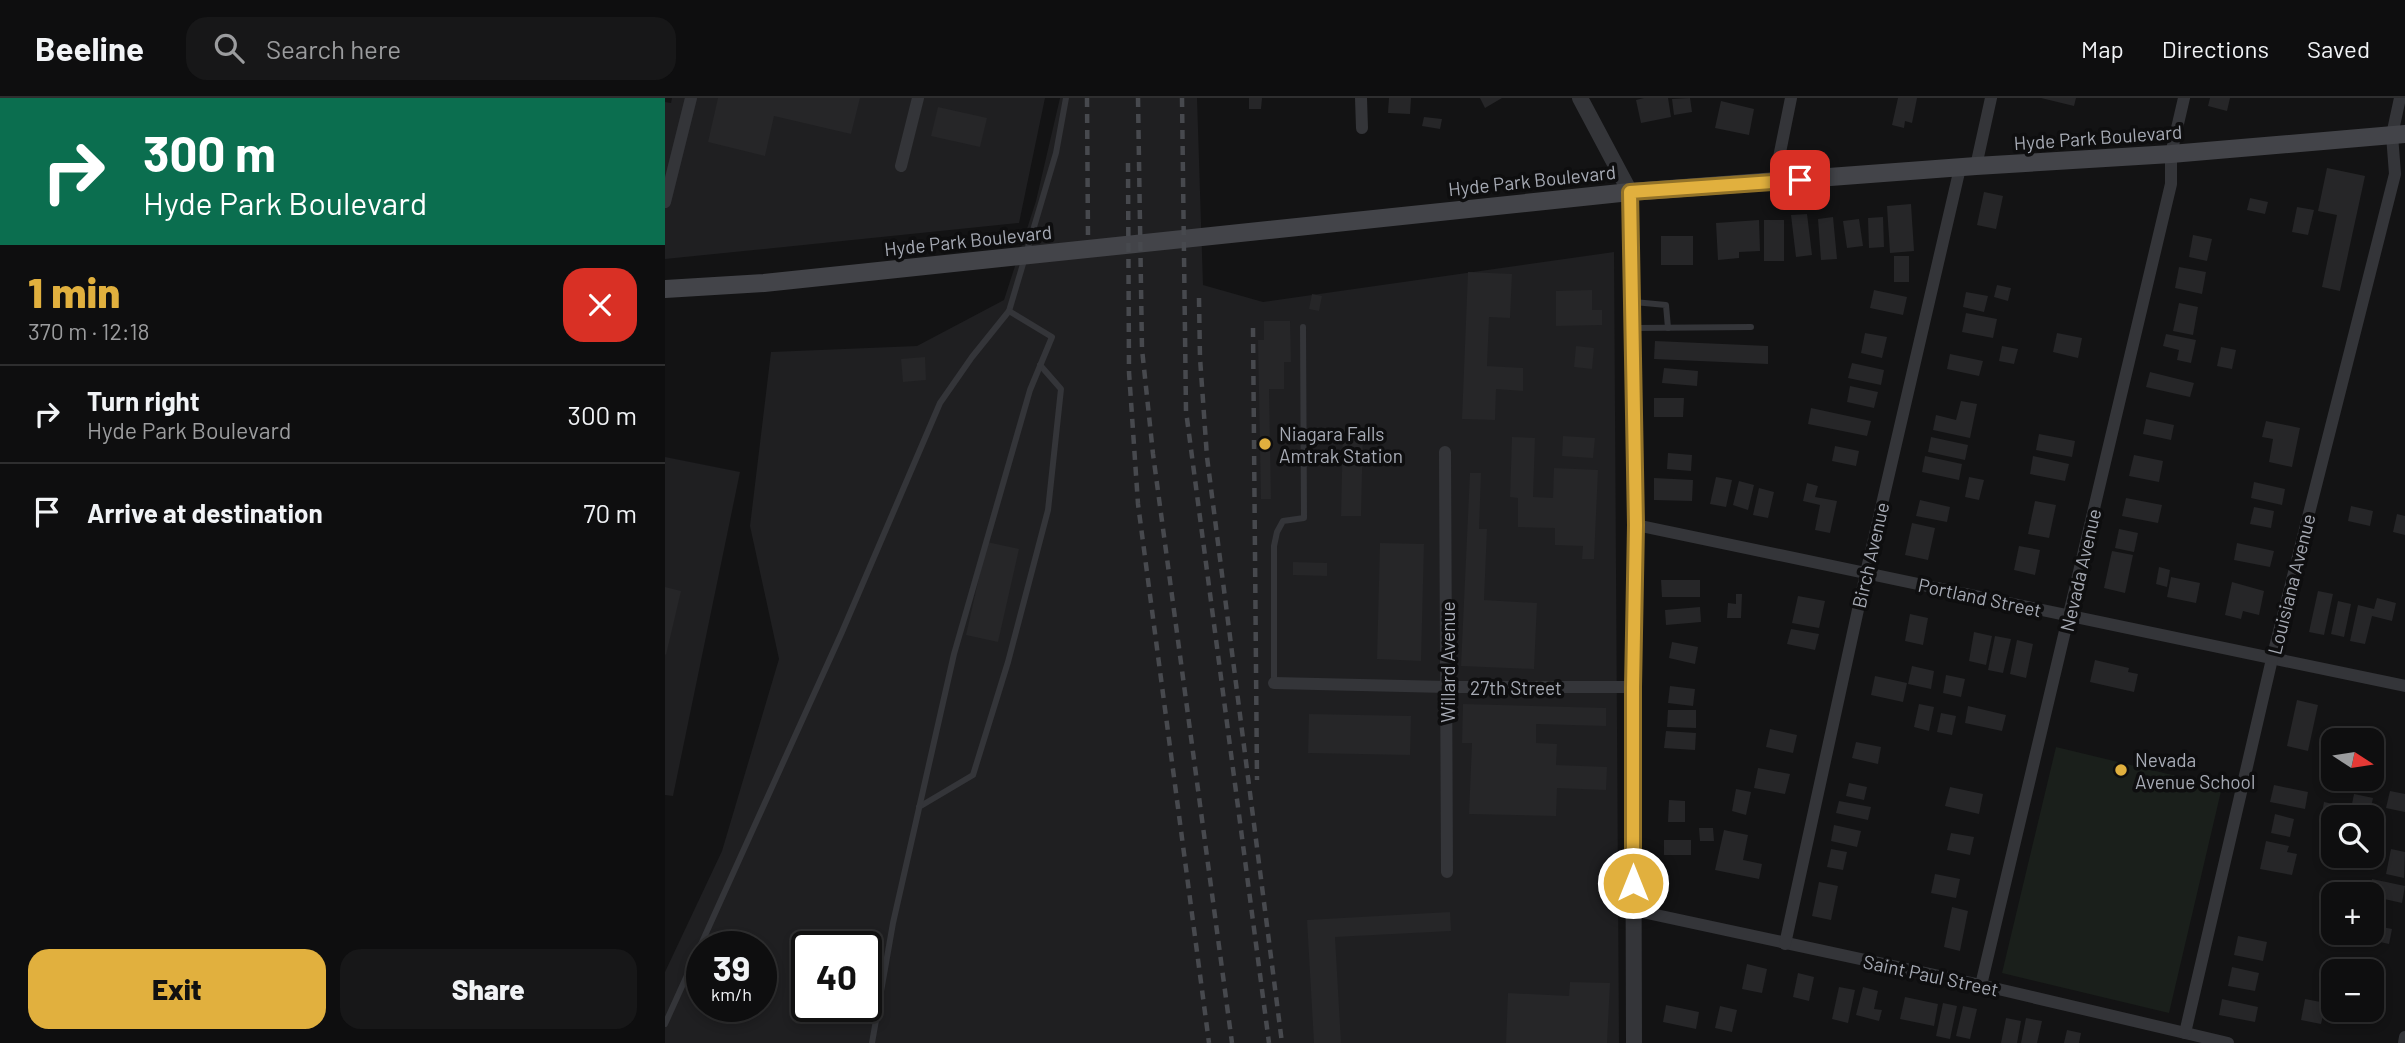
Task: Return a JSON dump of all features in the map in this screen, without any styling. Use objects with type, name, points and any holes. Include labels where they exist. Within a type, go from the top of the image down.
[{"type":"main road","name":"Hyde Park Boulevard","points":[[665,289],[764,283],[1630,192],[2171,154],[2398,134]]},
{"type":"street","points":[[665,202],[691,98]]},
{"type":"street","points":[[901,166],[918,98]]},
{"type":"street","points":[[1361,98],[1362,128]]},
{"type":"street","points":[[1774,182],[1791,98]]},
{"type":"street","name":"Birch Avenue","points":[[1786,944],[1866,573],[1968,167],[1991,98]]},
{"type":"street","name":"Nevada Avenue","points":[[1981,985],[2171,184],[2171,154],[2184,98]]},
{"type":"street","name":"Louisiana Avenue","points":[[2185,1033],[2272,659],[2395,174],[2400,98]]},
{"type":"street","points":[[1583,100],[1630,192],[1636,525],[1633,687],[1634,1043]]},
{"type":"street","name":"Willard Avenue","points":[[1445,452],[1447,872]]},
{"type":"street","name":"Portland Street","points":[[1636,525],[2405,686]]},
{"type":"street","name":"27th Street","points":[[1274,683],[1633,687]]},
{"type":"street","name":"Saint Paul Street","points":[[1633,910],[1981,985],[2228,1043]]},
{"type":"street","points":[[2404,1043],[2405,1037]]},
{"type":"lane","points":[[665,1024],[836,645],[940,403],[1009,310],[1056,153],[1066,98]]},
{"type":"lane","points":[[1632,301],[1665,305],[1668,328]]},
{"type":"lane","points":[[872,1043],[893,923],[954,654],[1030,390],[1052,337],[1009,310]]},
{"type":"lane","points":[[1274,683],[1274,546],[1283,521],[1304,518],[1303,327]]},
{"type":"lane","points":[[1633,328],[1751,327]]},
{"type":"lane","points":[[919,807],[973,775],[1011,649],[1048,510],[1061,388],[1040,365]]},
{"type":"shaded area","points":[[672,98],[1045,98],[1019,223],[665,259],[665,102],[671,103]]},
{"type":"shaded area","points":[[1060,98],[1197,98],[1203,285],[1263,302],[1614,252],[1619,1043],[665,1043],[665,972],[722,851],[779,659],[750,526],[771,352],[917,346],[1004,300],[1036,201]]},
{"type":"shaded area","points":[[665,457],[740,472],[673,796],[665,795]]},
{"type":"shaded area","points":[[2056,747],[2222,787],[2169,1013],[2002,973]]},
{"type":"building","points":[[718,98],[860,98],[851,134],[774,116],[765,156],[708,142]]},
{"type":"building","points":[[1249,98],[1262,98],[1261,109],[1249,109]]},
{"type":"building","points":[[1389,98],[1411,98],[1410,114],[1388,113]]},
{"type":"building","points":[[1480,98],[1502,98],[1485,108]]},
{"type":"building","points":[[1668,98],[1671,117],[1641,123],[1636,100]]},
{"type":"building","points":[[1690,98],[1692,112],[1674,115],[1672,99]]},
{"type":"building","points":[[1898,98],[1917,98],[1912,123],[1905,121],[1904,128],[1892,125]]},
{"type":"building","points":[[2041,98],[2076,98],[2074,106]]},
{"type":"building","points":[[2210,98],[2230,98],[2227,111],[2208,106]]},
{"type":"building","points":[[1721,101],[1754,109],[1749,135],[1715,128]]},
{"type":"building","points":[[938,107],[987,118],[980,147],[931,136]]},
{"type":"building","points":[[1424,117],[1442,119],[1440,129],[1422,126]]},
{"type":"building","points":[[2327,168],[2365,176],[2340,291],[2322,287],[2337,215],[2318,211]]},
{"type":"building","points":[[1984,192],[2003,196],[1996,229],[1977,225]]},
{"type":"building","points":[[2250,198],[2268,202],[2265,214],[2247,210]]},
{"type":"building","points":[[1911,204],[1914,251],[1890,253],[1887,206]]},
{"type":"building","points":[[2297,207],[2314,210],[2308,235],[2292,232]]},
{"type":"building","points":[[1807,214],[1812,255],[1796,257],[1791,215]]},
{"type":"building","points":[[1833,217],[1837,259],[1821,260],[1818,219]]},
{"type":"building","points":[[1883,217],[1884,247],[1869,248],[1868,218]]},
{"type":"building","points":[[1859,219],[1863,246],[1847,248],[1843,221]]},
{"type":"building","points":[[1759,220],[1760,251],[1739,252],[1739,258],[1718,260],[1716,223]]},
{"type":"building","points":[[1764,220],[1784,220],[1784,261],[1764,261]]},
{"type":"building","points":[[2193,235],[2212,239],[2207,261],[2189,257]]},
{"type":"building","points":[[1661,236],[1693,236],[1693,265],[1661,265]]},
{"type":"building","points":[[1894,256],[1909,256],[1909,282],[1894,282]]},
{"type":"building","points":[[2179,267],[2206,272],[2202,294],[2175,288]]},
{"type":"building","points":[[1468,272],[1512,274],[1510,318],[1489,317],[1487,366],[1523,368],[1523,391],[1496,389],[1495,420],[1462,419]]},
{"type":"building","points":[[1997,285],[2011,288],[2008,301],[1994,297]]},
{"type":"building","points":[[1592,290],[1592,310],[1602,310],[1602,325],[1556,326],[1556,291]]},
{"type":"building","points":[[1874,290],[1907,297],[1903,315],[1870,308]]},
{"type":"building","points":[[1966,292],[1988,296],[1984,312],[1963,307]]},
{"type":"building","points":[[1312,294],[1322,296],[1319,311],[1309,309]]},
{"type":"building","points":[[2179,303],[2198,307],[2193,335],[2173,331]]},
{"type":"building","points":[[1966,313],[1997,319],[1993,338],[1962,332]]},
{"type":"building","name":"Niagara Falls Amtrak Station","points":[[1264,321],[1290,321],[1291,362],[1284,362],[1284,389],[1269,389],[1271,499],[1261,499],[1258,340],[1264,340]]},
{"type":"building","points":[[1865,333],[1887,337],[1882,358],[1861,353]]},
{"type":"building","points":[[2057,333],[2082,338],[2078,358],[2053,352]]},
{"type":"building","points":[[2166,334],[2196,340],[2191,363],[2177,360],[2179,350],[2163,346]]},
{"type":"building","points":[[1655,341],[1768,346],[1768,364],[1654,359]]},
{"type":"building","points":[[1576,346],[1594,348],[1592,369],[1574,367]]},
{"type":"building","points":[[2002,346],[2018,349],[2014,364],[1999,361]]},
{"type":"building","points":[[2221,347],[2236,350],[2232,369],[2217,366]]},
{"type":"building","points":[[1950,354],[1983,361],[1979,376],[1947,369]]},
{"type":"building","points":[[925,357],[926,380],[903,382],[901,359]]},
{"type":"building","points":[[1852,363],[1884,370],[1881,385],[1848,378]]},
{"type":"building","points":[[1664,368],[1698,371],[1697,386],[1662,383]]},
{"type":"building","points":[[2150,372],[2194,383],[2190,397],[2146,387]]},
{"type":"building","points":[[1850,386],[1878,392],[1874,408],[1847,402]]},
{"type":"building","points":[[1654,398],[1684,398],[1683,417],[1654,417]]},
{"type":"building","points":[[1961,401],[1977,404],[1970,438],[1933,430],[1936,415],[1956,420]]},
{"type":"building","points":[[1811,408],[1871,421],[1867,436],[1808,424]]},
{"type":"building","points":[[2146,419],[2174,425],[2171,440],[2143,434]]},
{"type":"building","points":[[2266,421],[2300,428],[2292,467],[2269,462],[2273,439],[2262,437]]},
{"type":"building","points":[[1343,430],[1363,430],[1361,516],[1341,516]]},
{"type":"building","points":[[2039,434],[2075,441],[2072,457],[2036,450]]},
{"type":"building","points":[[1563,436],[1595,438],[1593,458],[1562,456]]},
{"type":"building","points":[[1512,437],[1535,438],[1533,497],[1553,498],[1554,468],[1598,470],[1594,559],[1582,559],[1583,546],[1555,545],[1555,528],[1518,527],[1518,498],[1510,497]]},
{"type":"building","points":[[1931,437],[1968,445],[1965,460],[1928,452]]},
{"type":"building","points":[[1835,446],[1859,451],[1856,466],[1832,461]]},
{"type":"building","points":[[1668,453],[1692,455],[1691,471],[1667,469]]},
{"type":"building","points":[[2134,455],[2163,461],[2159,482],[2129,476]]},
{"type":"building","points":[[1925,456],[1962,464],[1959,480],[1922,472]]},
{"type":"building","points":[[2033,456],[2069,464],[2065,481],[2030,474]]},
{"type":"building","points":[[1470,473],[1481,473],[1479,529],[1487,529],[1484,600],[1537,603],[1534,669],[1461,666]]},
{"type":"building","points":[[1716,477],[1732,480],[1726,507],[1710,504]]},
{"type":"building","points":[[1969,477],[1984,480],[1979,500],[1965,497]]},
{"type":"building","points":[[1654,478],[1693,480],[1692,501],[1654,500]]},
{"type":"building","points":[[1739,481],[1754,485],[1748,510],[1733,505]]},
{"type":"building","points":[[2254,482],[2285,489],[2282,505],[2251,498]]},
{"type":"building","points":[[1807,483],[1818,486],[1815,497],[1837,501],[1830,533],[1815,530],[1820,505],[1803,501]]},
{"type":"building","points":[[1759,488],[1774,492],[1768,518],[1753,515]]},
{"type":"building","points":[[2126,498],[2162,505],[2158,523],[2122,516]]},
{"type":"building","points":[[1920,500],[1950,507],[1947,522],[1916,516]]},
{"type":"building","points":[[2035,501],[2056,505],[2049,538],[2028,534]]},
{"type":"building","points":[[2351,506],[2373,511],[2370,526],[2348,521]]},
{"type":"building","points":[[2254,507],[2274,511],[2271,528],[2250,524]]},
{"type":"building","points":[[2397,514],[2405,516],[2405,535],[2393,532]]},
{"type":"building","points":[[1912,523],[1935,528],[1928,560],[1905,555]]},
{"type":"building","points":[[2119,529],[2138,533],[2134,552],[2115,548]]},
{"type":"building","points":[[987,542],[1019,549],[998,642],[966,635]]},
{"type":"building","points":[[1380,543],[1424,544],[1421,661],[1377,659]]},
{"type":"building","points":[[2237,543],[2274,551],[2270,567],[2234,560]]},
{"type":"building","points":[[2019,546],[2040,550],[2035,575],[2014,570]]},
{"type":"building","points":[[2112,551],[2133,555],[2125,593],[2104,588]]},
{"type":"building","points":[[1293,562],[1327,563],[1327,576],[1293,575]]},
{"type":"building","points":[[2159,567],[2170,570],[2167,587],[2156,584]]},
{"type":"building","points":[[2171,577],[2200,583],[2196,603],[2167,597]]},
{"type":"building","points":[[1661,580],[1700,580],[1700,597],[1662,597]]},
{"type":"building","points":[[2232,582],[2264,591],[2259,615],[2243,611],[2241,619],[2225,615]]},
{"type":"building","points":[[665,587],[681,591],[666,655],[665,654]]},
{"type":"building","points":[[2318,591],[2333,594],[2324,635],[2309,632]]},
{"type":"building","points":[[1736,594],[1742,594],[1741,618],[1727,618],[1728,603],[1736,604]]},
{"type":"building","points":[[1798,596],[1825,601],[1819,628],[1792,623]]},
{"type":"building","points":[[2377,598],[2396,603],[2392,621],[2372,616],[2365,644],[2350,641],[2358,605],[2374,609]]},
{"type":"building","points":[[2338,601],[2351,604],[2344,637],[2331,634]]},
{"type":"building","points":[[1700,607],[1701,622],[1666,625],[1665,610]]},
{"type":"building","points":[[1910,614],[1928,618],[1923,645],[1905,641]]},
{"type":"building","points":[[1791,629],[1819,634],[1815,650],[1787,644]]},
{"type":"building","points":[[1974,632],[1992,636],[1986,665],[1969,661]]},
{"type":"building","points":[[1995,636],[2011,639],[2003,673],[1988,670]]},
{"type":"building","points":[[2017,640],[2033,644],[2026,678],[2010,674]]},
{"type":"building","points":[[1672,642],[1698,647],[1695,664],[1669,658]]},
{"type":"building","points":[[2095,660],[2129,668],[2128,672],[2138,674],[2134,692],[2090,682]]},
{"type":"building","points":[[1912,666],[1934,671],[1931,689],[1908,684]]},
{"type":"building","points":[[1946,675],[1965,679],[1961,697],[1943,693]]},
{"type":"building","points":[[1875,676],[1907,683],[1903,702],[1871,695]]},
{"type":"building","points":[[1670,686],[1695,689],[1693,706],[1668,703]]},
{"type":"building","points":[[2297,700],[2318,705],[2308,751],[2287,746]]},
{"type":"building","points":[[1463,704],[1606,708],[1606,726],[1536,724],[1536,743],[1557,744],[1556,765],[1607,767],[1606,790],[1557,788],[1556,816],[1469,814],[1472,743],[1462,743]]},
{"type":"building","points":[[1919,704],[1934,707],[1929,731],[1914,727]]},
{"type":"building","points":[[1968,706],[2006,715],[2002,731],[1965,723]]},
{"type":"building","points":[[1668,710],[1696,710],[1696,728],[1667,727]]},
{"type":"building","points":[[1941,713],[1956,716],[1952,735],[1937,732]]},
{"type":"building","points":[[1309,714],[1411,716],[1410,755],[1308,753]]},
{"type":"building","points":[[1770,729],[1797,735],[1793,753],[1766,747]]},
{"type":"building","points":[[1666,731],[1696,733],[1695,750],[1664,748]]},
{"type":"building","points":[[1856,742],[1881,747],[1878,764],[1852,758]]},
{"type":"building","points":[[1758,768],[1790,774],[1785,794],[1754,788]]},
{"type":"building","points":[[1849,783],[1867,787],[1864,800],[1846,796]]},
{"type":"building","points":[[2274,785],[2308,792],[2305,809],[2270,802]]},
{"type":"building","points":[[1950,787],[1983,794],[1979,814],[1945,806]]},
{"type":"building","points":[[1736,789],[1751,792],[1746,815],[1732,811]]},
{"type":"building","points":[[2390,791],[2405,794],[2405,812],[2386,808]]},
{"type":"building","points":[[2354,794],[2373,798],[2372,805],[2352,805]]},
{"type":"building","points":[[1669,800],[1685,801],[1685,822],[1668,822]]},
{"type":"building","points":[[1839,801],[1871,807],[1868,820],[1836,813]]},
{"type":"building","points":[[2275,814],[2294,819],[2290,837],[2271,833]]},
{"type":"building","points":[[1834,825],[1861,831],[1857,847],[1831,841]]},
{"type":"building","points":[[1699,828],[1713,828],[1714,841],[1700,841]]},
{"type":"building","points":[[1724,830],[1748,835],[1743,860],[1762,864],[1759,879],[1715,870]]},
{"type":"building","points":[[1951,833],[1974,837],[1970,855],[1947,850]]},
{"type":"building","points":[[1664,840],[1691,840],[1691,855],[1664,855]]},
{"type":"building","points":[[2266,841],[2289,846],[2287,852],[2297,854],[2292,875],[2260,869]]},
{"type":"building","points":[[1831,849],[1847,852],[1843,870],[1827,867]]},
{"type":"building","points":[[2391,849],[2405,852],[2404,878],[2386,874]]},
{"type":"building","points":[[1935,874],[1960,879],[1956,898],[1931,893]]},
{"type":"building","points":[[2372,879],[2405,886],[2402,903],[2384,899],[2384,882],[2371,882]]},
{"type":"building","points":[[1819,882],[1838,886],[1831,920],[1812,916]]},
{"type":"building","points":[[1952,907],[1968,911],[1960,951],[1944,947]]},
{"type":"building","points":[[1450,912],[1451,931],[1335,937],[1341,1043],[1314,1043],[1307,920]]},
{"type":"building","points":[[2384,927],[2392,929],[2389,944],[2384,943]]},
{"type":"building","points":[[2238,936],[2267,942],[2263,961],[2234,955]]},
{"type":"building","points":[[1747,964],[1767,969],[1762,993],[1742,989]]},
{"type":"building","points":[[2232,967],[2259,973],[2255,991],[2228,986]]},
{"type":"building","points":[[1798,973],[1814,977],[1809,1001],[1793,997]]},
{"type":"building","points":[[1570,982],[1610,983],[1607,1043],[1506,1043],[1508,993],[1569,996]]},
{"type":"building","points":[[1839,987],[1855,990],[1848,1023],[1832,1019]]},
{"type":"building","points":[[1863,987],[1878,991],[1874,1009],[1882,1010],[1879,1021],[1856,1015]]},
{"type":"building","points":[[1905,997],[1938,1004],[1934,1026],[1900,1019]]},
{"type":"building","points":[[2222,999],[2258,1007],[2255,1022],[2219,1015]]},
{"type":"building","points":[[2305,999],[2321,1002],[2321,1024],[2301,1020]]},
{"type":"building","points":[[1943,1003],[1957,1006],[1950,1039],[1936,1036]]},
{"type":"building","points":[[1666,1005],[1699,1012],[1696,1029],[1663,1022]]},
{"type":"building","points":[[1720,1006],[1737,1010],[1732,1032],[1715,1028]]},
{"type":"building","points":[[1963,1006],[1977,1009],[1970,1039],[1956,1036]]},
{"type":"building","points":[[2006,1018],[2021,1021],[2017,1043],[2001,1043]]},
{"type":"building","points":[[2026,1018],[2042,1021],[2037,1043],[2021,1043]]},
{"type":"building","points":[[2067,1030],[2081,1033],[2079,1043],[2064,1043]]},
{"type":"railway","points":[[1087,98],[1088,239]]},
{"type":"railway","points":[[1138,98],[1142,349],[1153,454],[1232,1043]]},
{"type":"railway","points":[[1182,98],[1186,411],[1269,1043]]},
{"type":"railway","points":[[1128,163],[1129,372],[1138,504],[1209,1043]]},
{"type":"railway","points":[[1199,298],[1207,457],[1282,1043]]},
{"type":"railway","points":[[1253,328],[1257,780]]},
{"type":"place","name":"Niagara Falls Amtrak Station","points":[[1265,444]]},
{"type":"place","name":"Nevada Avenue School","points":[[2121,770]]},
{"type":"route","points":[[1633,883],[1636,525],[1630,192],[1800,180]]}]
